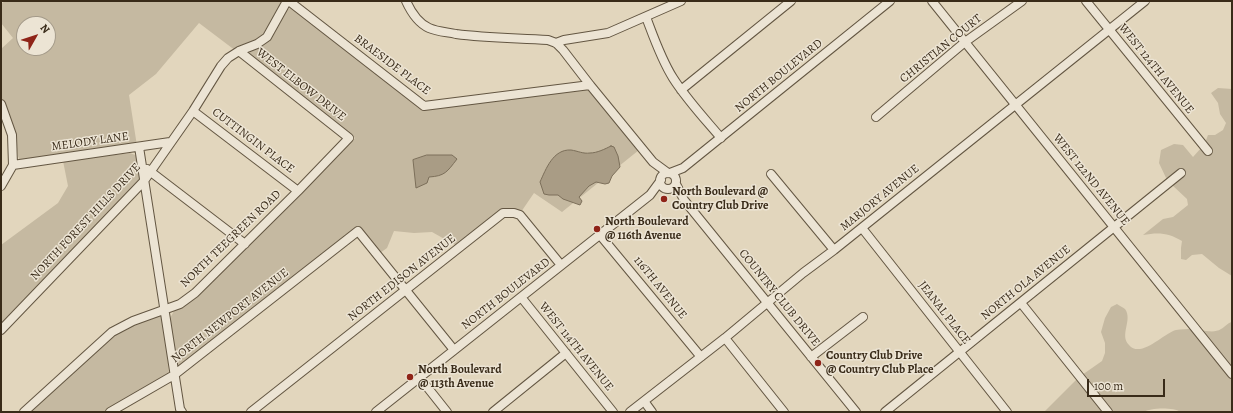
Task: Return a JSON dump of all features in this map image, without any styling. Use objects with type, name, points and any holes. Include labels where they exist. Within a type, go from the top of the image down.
[{"type":"street","name":"NORTH FOREST HILLS DRIVE","points":[[1,330],[144,181],[193,111],[221,66],[228,58],[239,51],[257,44],[267,36],[288,1]]},
{"type":"street","name":"BRAESIDE PLACE","points":[[288,1],[424,106],[590,85]]},
{"type":"street","points":[[406,1],[411,12],[420,23],[439,31],[470,36],[548,40],[556,43],[653,162],[661,179],[662,185],[672,186],[674,176],[653,162]]},
{"type":"street","points":[[556,43],[564,40],[608,33],[681,1]]},
{"type":"street","points":[[681,90],[791,1]]},
{"type":"street","name":"WEST 122ND AVENUE","points":[[932,1],[1232,374]]},
{"type":"street","name":"CHRISTIAN COURT","points":[[876,117],[965,42],[1022,1]]},
{"type":"street","name":"WEST 124TH AVENUE","points":[[1086,1],[1208,151]]},
{"type":"street","name":"MARJORY AVENUE","points":[[630,412],[725,338],[803,273],[862,228],[1144,1]]},
{"type":"street","name":"NORTH BOULEVARD","points":[[669,173],[683,168],[886,2]]},
{"type":"street","points":[[646,17],[661,56],[681,90],[721,138]]},
{"type":"street","name":"WEST ELBOW DRIVE","points":[[239,51],[349,138]]},
{"type":"street","points":[[1,104],[12,135],[13,165],[1,186]]},
{"type":"street","name":"CUTTINGIN PLACE","points":[[193,111],[298,191]]},
{"type":"street","name":"NORTH TEEGREEN ROAD","points":[[24,412],[112,332],[132,321],[180,304],[195,293],[349,138]]},
{"type":"street","name":"MELODY LANE","points":[[13,165],[170,142]]},
{"type":"street","points":[[139,147],[174,375],[180,409],[182,412]]},
{"type":"street","points":[[141,165],[245,244]]},
{"type":"street","name":"NORTH BOULEVARD","points":[[376,412],[650,195],[672,186],[683,168]]},
{"type":"street","points":[[661,179],[664,175],[669,173]]},
{"type":"street","name":"NORTH OLA AVENUE","points":[[885,412],[1181,173]]},
{"type":"street","points":[[771,174],[834,250]]},
{"type":"street","name":"NORTH BOULEVARD","points":[[650,195],[661,179]]},
{"type":"street","name":"COUNTRY CLUB DRIVE","points":[[672,186],[856,412]]},
{"type":"street","name":"NORTH EDISON AVENUE","points":[[251,412],[503,213],[514,213],[520,215],[561,265]]},
{"type":"street","name":"JEANAL PLACE","points":[[862,228],[1007,412]]},
{"type":"street","name":"NORTH NEWPORT AVENUE","points":[[110,412],[174,375],[358,231],[406,290]]},
{"type":"street","name":"116TH AVENUE","points":[[600,235],[701,357]]},
{"type":"street","points":[[406,290],[454,350]]},
{"type":"street","name":"WEST 114TH AVENUE","points":[[521,297],[613,412]]},
{"type":"street","points":[[1021,303],[1108,412]]},
{"type":"street","points":[[812,357],[863,317]]},
{"type":"street","points":[[725,338],[784,412]]},
{"type":"street","points":[[492,412],[566,353]]},
{"type":"street","points":[[420,378],[447,412]]},
{"type":"street","points":[[644,401],[652,412]]},
{"type":"shaded area","points":[[5,1],[284,1],[265,36],[236,51],[199,23],[156,74],[129,95],[137,146],[24,162],[19,159],[16,143],[1,101],[1,49],[13,38],[1,23],[1,4]]},
{"type":"shaded area","points":[[290,8],[293,8],[418,104],[587,87],[639,150],[562,212],[534,193],[521,212],[511,209],[457,246],[432,232],[414,233],[394,231],[387,248],[380,253],[356,230],[352,231],[182,365],[179,367],[176,366],[169,320],[174,311],[204,287],[355,138],[249,54]]},
{"type":"shaded area","points":[[1218,88],[1232,89],[1232,276],[1219,268],[1202,254],[1192,255],[1186,260],[1181,259],[1182,241],[1173,236],[1164,234],[1143,235],[1163,219],[1173,217],[1188,205],[1187,199],[1171,184],[1185,173],[1181,169],[1167,180],[1159,163],[1161,150],[1174,144],[1183,145],[1193,157],[1201,148],[1207,155],[1212,151],[1205,143],[1208,135],[1215,135],[1223,130],[1226,123],[1220,114],[1218,103],[1211,93]]},
{"type":"shaded area","points":[[611,146],[614,147],[618,156],[620,167],[612,176],[609,183],[605,184],[596,182],[589,186],[579,197],[582,201],[580,205],[563,199],[558,195],[544,194],[540,182],[551,161],[559,153],[571,150],[593,153]]},
{"type":"shaded area","points":[[130,153],[138,156],[140,181],[1,328],[1,245],[58,203],[68,186],[63,161]]},
{"type":"shaded area","points":[[427,155],[452,155],[457,159],[445,172],[439,176],[429,177],[427,183],[416,188],[413,160]]},
{"type":"shaded area","points":[[1117,304],[1125,309],[1127,313],[1128,318],[1125,337],[1129,345],[1134,348],[1140,349],[1146,347],[1176,330],[1192,329],[1232,379],[1232,409],[1229,412],[1180,412],[1173,409],[1162,409],[1144,412],[1112,412],[1082,375],[1102,361],[1105,353],[1105,343],[1101,332],[1105,318],[1111,307]]},
{"type":"shaded area","points":[[159,315],[163,318],[164,322],[169,373],[107,412],[27,412],[100,344],[122,329]]},
{"type":"shaded area","points":[[1232,322],[1232,369],[1200,330],[1216,331]]},
{"type":"shaded area","points":[[1077,379],[1104,412],[1044,412]]},
{"type":"place","name":"North Boulevard @ Country Club Drive","points":[[664,199]]},
{"type":"place","name":"North Boulevard @ 116th Avenue","points":[[597,229]]},
{"type":"place","name":"Country Club Drive @ Country Club Place","points":[[818,363]]},
{"type":"place","name":"North Boulevard @ 113th Avenue","points":[[410,377]]}]
